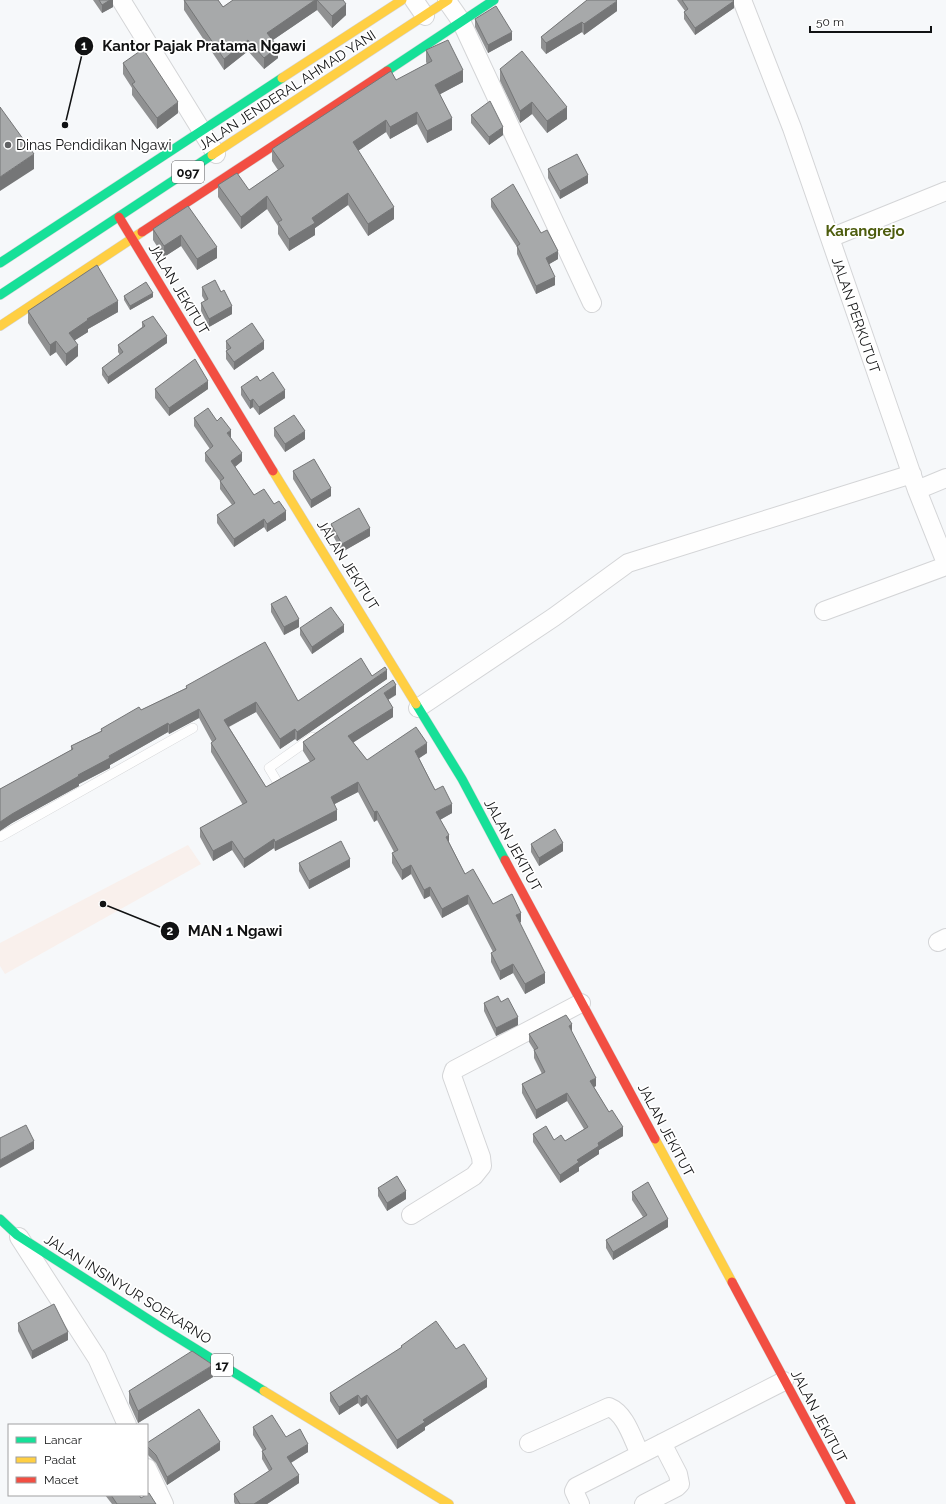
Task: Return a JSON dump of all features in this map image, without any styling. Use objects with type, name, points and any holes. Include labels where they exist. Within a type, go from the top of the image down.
[{"type":"main road","points":[[0,263],[201,130],[402,0]]},
{"type":"main road","name":"JALAN JENDERAL AHMAD YANI","points":[[0,295],[448,0]]},
{"type":"main road","points":[[0,326],[494,0]]},
{"type":"main road","name":"JALAN JEKITUT","points":[[119,217],[397,679],[418,708],[462,779],[492,838],[553,947],[581,1003],[851,1504]]},
{"type":"main road","name":"JALAN INSINYUR SOEKARNO","points":[[0,1219],[17,1235],[162,1328],[449,1504]]},
{"type":"street","points":[[121,0],[216,154]]},
{"type":"street","points":[[414,0],[425,16]]},
{"type":"street","points":[[448,0],[461,22],[592,303]]},
{"type":"street","name":"JALAN PERKUTUT","points":[[742,0],[792,128],[915,482],[946,563]]},
{"type":"street","points":[[830,238],[946,191]]},
{"type":"street","points":[[418,708],[554,617],[628,563],[915,482],[946,478]]},
{"type":"street","points":[[824,611],[946,566]]},
{"type":"street","points":[[411,1215],[474,1176],[482,1166],[481,1157],[452,1076],[454,1070],[581,1003]]},
{"type":"street","points":[[17,1235],[97,1358],[127,1424]]},
{"type":"street","points":[[580,1504],[574,1491],[576,1487],[784,1381]]},
{"type":"street","points":[[529,1443],[609,1406],[622,1416],[640,1454]]},
{"type":"street","points":[[644,1504],[678,1487],[680,1484],[678,1474],[662,1443]]},
{"type":"street","points":[[148,1470],[164,1504]]},
{"type":"lane","points":[[0,837],[194,728]]},
{"type":"lane","points":[[278,783],[268,768],[318,733]]},
{"type":"shaded area","points":[[188,845],[201,864],[5,974],[0,966],[0,943]]},
{"type":"building","points":[[99,0],[110,0],[102,5]]},
{"type":"building","points":[[184,0],[218,0],[223,7],[233,0],[315,0],[267,33],[278,47],[264,58],[248,40],[224,59]]},
{"type":"building","points":[[317,0],[343,0],[346,4],[332,16]]},
{"type":"building","points":[[587,0],[617,1],[584,24],[582,22],[546,43],[541,37]]},
{"type":"building","points":[[682,0],[734,1],[695,28],[684,12],[688,9]]},
{"type":"building","points":[[496,6],[512,32],[488,45],[475,19]]},
{"type":"building","points":[[448,40],[463,70],[435,85],[452,118],[427,131],[417,112],[390,127],[386,120],[353,142],[394,207],[368,224],[348,193],[312,218],[315,223],[289,239],[278,222],[282,220],[267,196],[241,217],[218,185],[237,173],[249,190],[284,166],[272,149],[391,71],[396,80],[432,61],[426,50]]},
{"type":"building","points":[[143,49],[178,102],[157,118],[132,84],[135,82],[123,63]]},
{"type":"building","points":[[522,51],[567,107],[547,121],[532,102],[520,111],[500,69]]},
{"type":"building","points":[[490,101],[503,127],[489,137],[471,115]]},
{"type":"building","name":"Dinas Pendidikan Ngawi","points":[[0,107],[34,154],[0,177]]},
{"type":"building","points":[[577,154],[588,175],[560,191],[548,169]]},
{"type":"building","points":[[513,184],[541,233],[547,230],[558,251],[546,258],[555,277],[536,286],[517,246],[520,244],[491,199]]},
{"type":"building","points":[[188,206],[217,247],[197,259],[181,235],[164,246],[153,229]]},
{"type":"building","points":[[97,265],[118,301],[87,319],[88,320],[69,333],[78,345],[66,354],[56,341],[50,345],[28,311]]},
{"type":"building","points":[[215,280],[221,292],[224,290],[232,306],[209,319],[201,303],[208,299],[202,287]]},
{"type":"building","points":[[146,282],[153,293],[130,306],[124,296]]},
{"type":"building","points":[[153,316],[167,336],[108,377],[102,368],[123,352],[118,345],[145,326],[142,322]]},
{"type":"building","points":[[252,323],[264,341],[234,362],[226,351],[231,348],[226,341]]},
{"type":"building","points":[[195,359],[208,381],[169,408],[155,389]]},
{"type":"building","points":[[273,372],[285,390],[259,407],[253,399],[250,401],[241,387],[257,376],[260,381]]},
{"type":"building","points":[[208,408],[217,421],[221,417],[231,430],[227,433],[242,453],[231,461],[254,495],[264,489],[274,504],[279,501],[286,511],[267,524],[264,519],[234,539],[217,515],[235,503],[220,481],[224,478],[205,453],[213,446],[194,418]]},
{"type":"building","points":[[294,415],[305,431],[285,444],[274,428]]},
{"type":"building","points":[[314,459],[331,488],[311,500],[293,471]]},
{"type":"building","points":[[359,508],[370,528],[342,544],[331,524]]},
{"type":"building","points":[[286,596],[299,619],[284,627],[271,604]]},
{"type":"building","points":[[331,607],[344,625],[312,647],[300,628]]},
{"type":"building","points":[[265,642],[298,701],[361,658],[372,676],[385,667],[387,670],[297,732],[295,729],[280,739],[256,702],[224,720],[266,787],[315,759],[303,742],[393,680],[396,685],[384,693],[393,708],[348,736],[367,760],[416,727],[427,743],[415,751],[435,790],[443,786],[452,804],[436,812],[449,835],[446,837],[465,874],[473,869],[493,904],[512,894],[521,913],[516,915],[545,973],[525,984],[513,964],[500,971],[491,953],[496,950],[468,895],[442,909],[430,887],[424,890],[411,865],[402,870],[392,853],[398,850],[377,811],[374,812],[358,782],[331,797],[337,810],[275,842],[274,839],[244,859],[232,841],[213,851],[200,828],[247,802],[211,743],[216,739],[199,709],[169,725],[168,723],[109,756],[110,758],[78,775],[79,776],[0,822],[0,789],[73,749],[71,746],[102,731],[101,729],[139,707],[141,710],[187,688],[186,686]]},
{"type":"building","points":[[555,829],[563,843],[539,858],[531,844]]},
{"type":"building","points":[[341,841],[350,859],[309,881],[299,863]]},
{"type":"building","points":[[498,996],[501,1002],[508,998],[518,1017],[496,1028],[484,1003]]},
{"type":"building","points":[[566,1015],[572,1024],[569,1026],[596,1078],[590,1081],[609,1112],[612,1110],[623,1127],[598,1143],[599,1146],[577,1160],[579,1162],[560,1175],[533,1134],[546,1126],[554,1140],[561,1135],[565,1141],[588,1127],[567,1093],[536,1110],[522,1084],[545,1072],[534,1050],[538,1048],[529,1034]]},
{"type":"building","points":[[26,1125],[34,1141],[0,1160],[0,1138]]},
{"type":"building","points":[[397,1176],[406,1191],[387,1203],[378,1188]]},
{"type":"building","points":[[648,1182],[668,1219],[613,1252],[606,1240],[647,1215],[632,1192]]},
{"type":"building","points":[[54,1304],[68,1332],[32,1351],[18,1323]]},
{"type":"building","points":[[436,1321],[456,1349],[464,1344],[487,1379],[423,1420],[425,1422],[397,1440],[367,1395],[361,1399],[358,1395],[339,1407],[330,1393],[402,1347],[401,1346]]},
{"type":"building","points":[[192,1351],[213,1365],[138,1411],[129,1391]]},
{"type":"building","points":[[199,1409],[220,1442],[167,1477],[156,1455],[148,1447],[148,1442]]},
{"type":"building","points":[[272,1415],[286,1437],[300,1429],[308,1444],[287,1457],[299,1475],[254,1504],[240,1504],[234,1494],[272,1469],[262,1451],[266,1449],[253,1427]]},
{"type":"building","points":[[148,1494],[156,1504],[117,1504],[112,1496],[140,1496],[141,1498],[148,1496]]},
{"type":"traffic: fast","points":[[387,71],[494,0]]},
{"type":"traffic: fast","points":[[0,263],[282,78]]},
{"type":"traffic: fast","points":[[0,295],[212,155]]},
{"type":"traffic: fast","points":[[416,704],[462,779],[505,860]]},
{"type":"traffic: fast","points":[[0,1219],[17,1235],[162,1328],[264,1391]]},
{"type":"traffic: slow","points":[[282,78],[402,0]]},
{"type":"traffic: slow","points":[[212,155],[448,0]]},
{"type":"traffic: slow","points":[[0,326],[142,232]]},
{"type":"traffic: slow","points":[[273,471],[416,704]]},
{"type":"traffic: slow","points":[[655,1139],[732,1282]]},
{"type":"traffic: slow","points":[[264,1391],[449,1504]]},
{"type":"traffic: jam","points":[[142,232],[387,71]]},
{"type":"traffic: jam","points":[[119,217],[273,471]]},
{"type":"traffic: jam","points":[[505,860],[655,1139]]},
{"type":"traffic: jam","points":[[732,1282],[851,1504]]},
{"type":"place","name":"Kantor Pajak Pratama Ngawi","points":[[65,125]]},
{"type":"place","name":"Dinas Pendidikan Ngawi","points":[[8,145]]},
{"type":"place","name":"MAN 1 Ngawi","points":[[103,904]]},
{"type":"district","name":"Karangrejo","points":[[865,231]]}]
